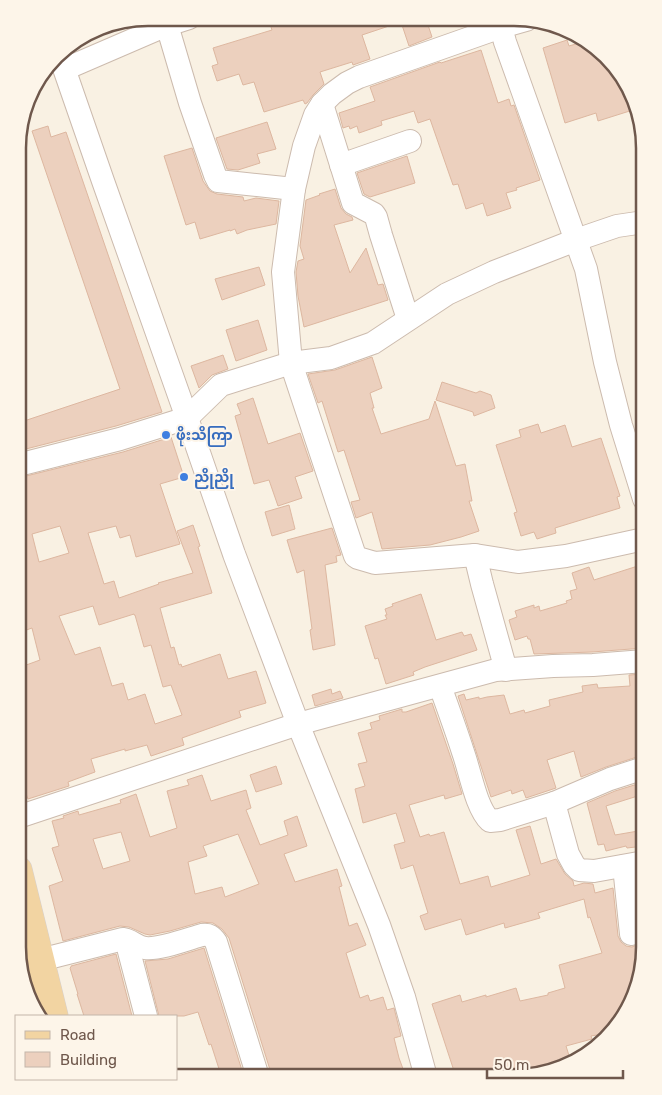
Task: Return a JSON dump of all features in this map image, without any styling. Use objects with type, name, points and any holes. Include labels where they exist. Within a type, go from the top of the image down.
[{"type":"main road","points":[[26,903],[54,1015]]},
{"type":"street","points":[[492,26],[359,77],[332,94],[315,114],[304,146],[294,189],[283,272],[291,363],[355,556],[358,558],[375,563],[475,555],[518,562],[566,556],[636,541]]},
{"type":"street","points":[[501,26],[586,269],[605,362],[636,472]]},
{"type":"street","points":[[161,27],[62,62],[234,554],[298,724],[379,925],[404,997],[424,1069]]},
{"type":"street","points":[[168,27],[190,103],[218,181],[294,189]]},
{"type":"street","points":[[322,104],[353,203],[374,214],[376,217],[408,319]]},
{"type":"street","points":[[341,165],[410,142]]},
{"type":"street","points":[[26,463],[120,439],[188,418],[221,385],[291,363],[330,358],[372,343],[447,294],[494,272],[616,226],[636,223]]},
{"type":"street","points":[[475,555],[506,670]]},
{"type":"street","points":[[26,814],[298,724],[496,670],[635,662]]},
{"type":"street","points":[[440,686],[474,788],[485,816],[490,821],[500,820],[554,803],[610,779],[635,771]]},
{"type":"street","points":[[554,803],[568,854],[574,866],[579,870],[594,871],[634,864],[631,934]]},
{"type":"street","points":[[40,960],[124,939],[143,948],[148,948],[202,935],[208,934],[212,936],[255,1069]]},
{"type":"street","points":[[126,940],[146,1015]]},
{"type":"building","points":[[388,26],[362,35],[370,59],[353,65],[352,62],[320,72],[324,84],[307,103],[305,104],[303,100],[264,112],[254,82],[243,85],[239,74],[217,81],[212,66],[218,64],[213,48],[272,30],[271,27]]},
{"type":"building","points":[[402,26],[428,26],[432,37],[409,46]]},
{"type":"building","points":[[567,40],[569,46],[576,44],[588,51],[611,74],[630,111],[598,121],[596,113],[565,123],[543,48]]},
{"type":"building","points":[[481,50],[498,103],[509,99],[511,106],[514,105],[540,180],[506,193],[511,208],[487,216],[483,203],[466,209],[458,184],[453,185],[430,119],[418,123],[414,111],[381,121],[382,125],[359,133],[357,126],[350,129],[349,126],[343,128],[339,113],[375,101],[370,87],[440,62]]},
{"type":"building","points":[[267,122],[276,149],[257,154],[260,163],[238,170],[227,169],[216,138]]},
{"type":"building","points":[[48,126],[51,137],[66,132],[162,412],[26,449],[26,420],[120,389],[32,131]]},
{"type":"building","points":[[192,148],[203,181],[210,191],[217,194],[243,197],[244,201],[256,198],[279,201],[276,224],[237,234],[235,229],[200,239],[195,222],[186,225],[164,156]]},
{"type":"building","points":[[407,156],[415,183],[370,197],[364,194],[357,173]]},
{"type":"building","points":[[335,189],[341,208],[353,220],[334,225],[350,273],[366,248],[378,285],[383,284],[388,300],[304,327],[296,272],[298,261],[304,259],[300,246],[306,200]]},
{"type":"building","points":[[259,267],[265,285],[222,300],[215,279]]},
{"type":"building","points":[[258,320],[267,350],[236,361],[226,330]]},
{"type":"building","points":[[223,355],[228,369],[212,375],[199,388],[191,366]]},
{"type":"building","points":[[372,357],[382,388],[370,393],[374,408],[372,408],[381,434],[429,419],[435,401],[456,466],[465,464],[472,501],[469,501],[479,531],[430,545],[382,549],[372,512],[356,518],[351,502],[360,500],[344,450],[338,452],[322,401],[318,403],[308,374],[335,370]]},
{"type":"building","points":[[442,382],[476,393],[480,391],[491,395],[495,408],[474,416],[473,412],[436,400]]},
{"type":"building","points":[[253,398],[268,444],[300,433],[313,471],[295,477],[302,498],[278,506],[269,480],[254,484],[235,416],[241,414],[237,404]]},
{"type":"building","points":[[538,424],[541,433],[565,425],[572,447],[601,438],[620,496],[617,497],[620,508],[555,528],[556,533],[537,539],[534,532],[521,536],[514,513],[517,512],[496,445],[521,437],[519,430]]},
{"type":"building","points":[[171,437],[184,477],[160,484],[180,544],[136,557],[130,535],[120,538],[116,526],[88,533],[104,584],[114,581],[119,598],[158,583],[193,573],[177,531],[193,525],[212,593],[160,608],[171,648],[174,647],[179,665],[181,664],[182,667],[220,654],[228,679],[256,671],[266,703],[239,711],[241,717],[182,738],[184,745],[151,756],[147,745],[91,759],[95,772],[68,782],[69,786],[28,799],[26,794],[26,665],[40,660],[32,628],[26,630],[26,476],[123,452]],"holes":[[[60,526],[69,553],[39,562],[32,534]],[[93,606],[99,625],[135,615],[144,647],[151,645],[163,687],[171,685],[182,715],[155,724],[145,694],[128,700],[123,683],[112,686],[100,647],[75,655],[59,616]]]},
{"type":"building","points":[[289,505],[295,529],[272,536],[265,512]]},
{"type":"building","points":[[332,528],[341,555],[336,556],[337,562],[325,565],[335,645],[313,650],[304,570],[297,573],[287,540]]},
{"type":"building","points":[[589,567],[594,580],[635,567],[635,649],[534,654],[530,639],[527,636],[515,640],[509,620],[517,617],[515,611],[534,605],[534,608],[539,606],[540,611],[567,603],[566,601],[572,599],[570,591],[577,589],[572,573]]},
{"type":"building","points":[[421,594],[436,640],[462,632],[464,636],[471,634],[477,650],[425,667],[413,672],[414,675],[386,684],[378,658],[375,659],[365,626],[387,619],[385,609],[393,606],[392,604]]},
{"type":"building","points":[[629,675],[635,675],[635,758],[581,777],[574,751],[547,760],[556,788],[526,798],[523,790],[512,794],[511,790],[491,797],[458,696],[464,694],[466,700],[504,695],[510,714],[524,710],[525,713],[550,706],[549,700],[583,692],[582,686],[597,684],[598,688],[630,686]]},
{"type":"building","points":[[331,689],[332,694],[340,691],[343,698],[315,706],[312,695]]},
{"type":"building","points":[[432,703],[453,764],[462,794],[445,799],[444,795],[409,805],[420,837],[444,832],[460,884],[488,876],[491,887],[530,875],[516,830],[530,826],[541,864],[556,859],[565,874],[573,881],[574,886],[584,883],[593,884],[595,893],[613,888],[618,936],[626,946],[635,946],[633,971],[629,986],[615,1015],[605,1027],[597,1035],[591,1036],[592,1039],[566,1046],[568,1056],[545,1065],[514,1069],[453,1069],[432,1004],[460,995],[462,1002],[516,988],[520,1001],[548,995],[548,993],[565,988],[559,965],[602,953],[590,917],[588,918],[584,899],[538,913],[540,918],[505,928],[504,923],[466,935],[461,919],[425,930],[420,916],[428,913],[413,865],[401,869],[394,845],[405,842],[396,813],[363,823],[355,789],[365,786],[358,764],[367,762],[358,733],[372,729],[370,723],[380,720],[379,716],[402,709],[402,712]]},
{"type":"building","points":[[276,766],[282,784],[256,792],[250,775]]},
{"type":"building","points":[[202,775],[211,801],[246,790],[251,808],[246,810],[260,845],[288,835],[284,821],[297,816],[307,846],[284,854],[295,882],[337,869],[342,886],[339,887],[349,926],[357,923],[366,945],[346,953],[360,998],[368,995],[370,1001],[383,997],[387,1010],[394,1008],[401,1036],[394,1038],[403,1069],[270,1069],[229,938],[222,929],[213,923],[201,922],[150,935],[129,927],[120,926],[63,941],[49,886],[63,881],[52,848],[59,846],[52,821],[64,818],[63,816],[78,811],[79,815],[121,803],[120,800],[136,794],[150,837],[177,828],[167,791],[189,785],[187,780]],"holes":[[[121,832],[130,861],[103,869],[93,839]],[[238,834],[259,884],[225,897],[222,887],[195,894],[188,862],[207,856],[203,846]]]},
{"type":"building","points":[[635,785],[635,797],[606,806],[615,835],[635,832],[635,847],[627,848],[626,846],[606,851],[604,844],[598,845],[587,803]]},
{"type":"building","points":[[204,948],[242,1069],[219,1069],[198,1012],[184,1016],[159,1015],[145,961],[168,959]]},
{"type":"building","points":[[116,954],[132,1015],[84,1015],[71,966]]},
{"type":"place","name":"ဖိုးသိကြာ","points":[[166,435]]},
{"type":"place","name":"ညိုညို","points":[[184,477]]}]
